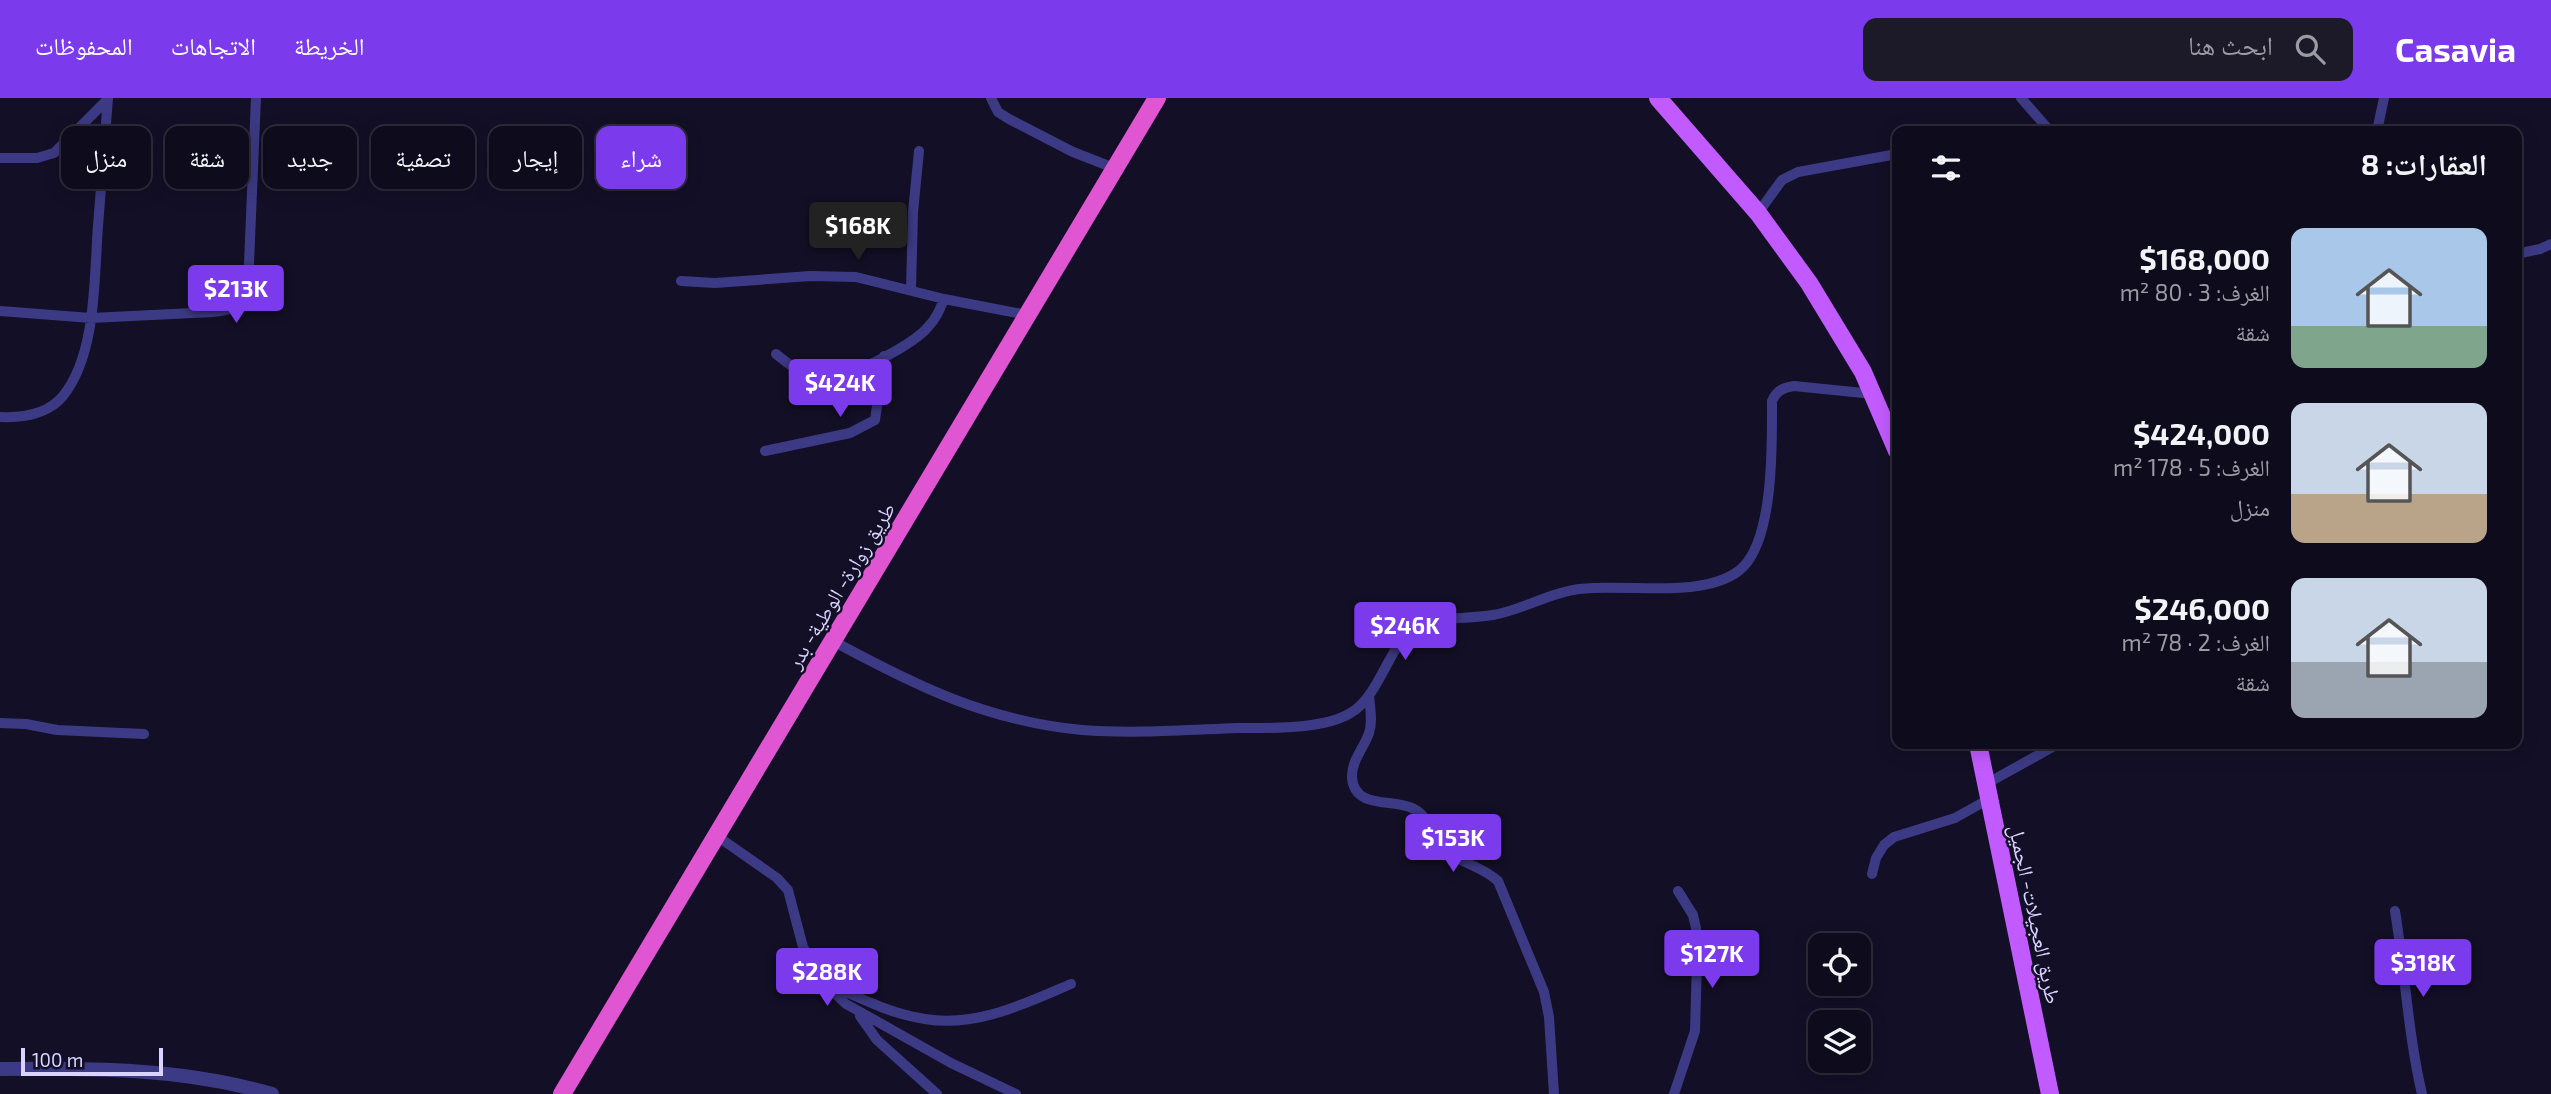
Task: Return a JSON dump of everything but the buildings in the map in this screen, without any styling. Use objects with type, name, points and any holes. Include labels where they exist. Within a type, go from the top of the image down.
[{"type":"highway","name":"طريق زوارة- الوطية- بدر","points":[[562,1094],[1157,98]]},
{"type":"main road","points":[[1658,98],[1758,213],[1816,294],[1892,426]]},
{"type":"main road","name":"طريق العجيلات- الجميل","points":[[1979,749],[2050,1094]]},
{"type":"street","points":[[0,417],[32,415],[63,397],[82,357],[91,318],[108,98]]},
{"type":"street","points":[[0,158],[37,158],[54,153],[108,98]]},
{"type":"street","points":[[0,311],[91,318],[224,311],[236,308],[242,303],[248,287],[256,98]]},
{"type":"street","points":[[991,98],[998,112],[1009,120],[1073,152],[1115,168]]},
{"type":"street","points":[[2021,98],[2039,126]]},
{"type":"street","points":[[2378,126],[2384,98]]},
{"type":"street","points":[[911,289],[913,212],[919,151]]},
{"type":"street","points":[[1758,213],[1782,180],[1798,172],[1892,155]]},
{"type":"street","points":[[2522,253],[2551,244]]},
{"type":"street","points":[[681,281],[715,283],[833,276],[875,281],[944,299],[1027,315]]},
{"type":"street","points":[[776,354],[803,374],[828,379],[855,372],[928,328],[944,299]]},
{"type":"street","points":[[765,451],[850,433],[875,420],[884,356]]},
{"type":"street","points":[[833,641],[942,696],[1031,722],[1086,730],[1179,730],[1294,725],[1334,720],[1346,716],[1362,705],[1403,638],[1412,630],[1433,621],[1448,617],[1496,615],[1562,592],[1601,587],[1686,587],[1714,582],[1735,573],[1745,565],[1754,549],[1765,515],[1771,487],[1772,401],[1775,396],[1784,387],[1794,386],[1873,394]]},
{"type":"street","points":[[1369,695],[1371,726],[1352,769],[1353,785],[1362,797],[1372,801],[1414,809],[1428,823],[1443,848],[1498,881],[1544,992],[1549,1017],[1554,1094]]},
{"type":"street","points":[[0,723],[26,723],[57,730],[144,734]]},
{"type":"street","points":[[1872,874],[1876,858],[1884,845],[1894,837],[1955,818],[1987,792],[2051,749]]},
{"type":"street","points":[[718,836],[777,878],[788,890],[803,947],[823,982],[846,1004],[951,1063],[1016,1094]]},
{"type":"street","points":[[1674,1094],[1695,1031],[1698,960],[1693,915],[1678,891]]},
{"type":"street","points":[[2395,911],[2407,989],[2410,1032],[2422,1094]]},
{"type":"street","points":[[823,982],[880,1007],[927,1020],[951,1021],[977,1018],[1006,1010],[1071,984]]},
{"type":"street","points":[[859,1013],[877,1040],[937,1094]]},
{"type":"street","points":[[0,1069],[145,1071],[221,1082],[272,1094]]}]
